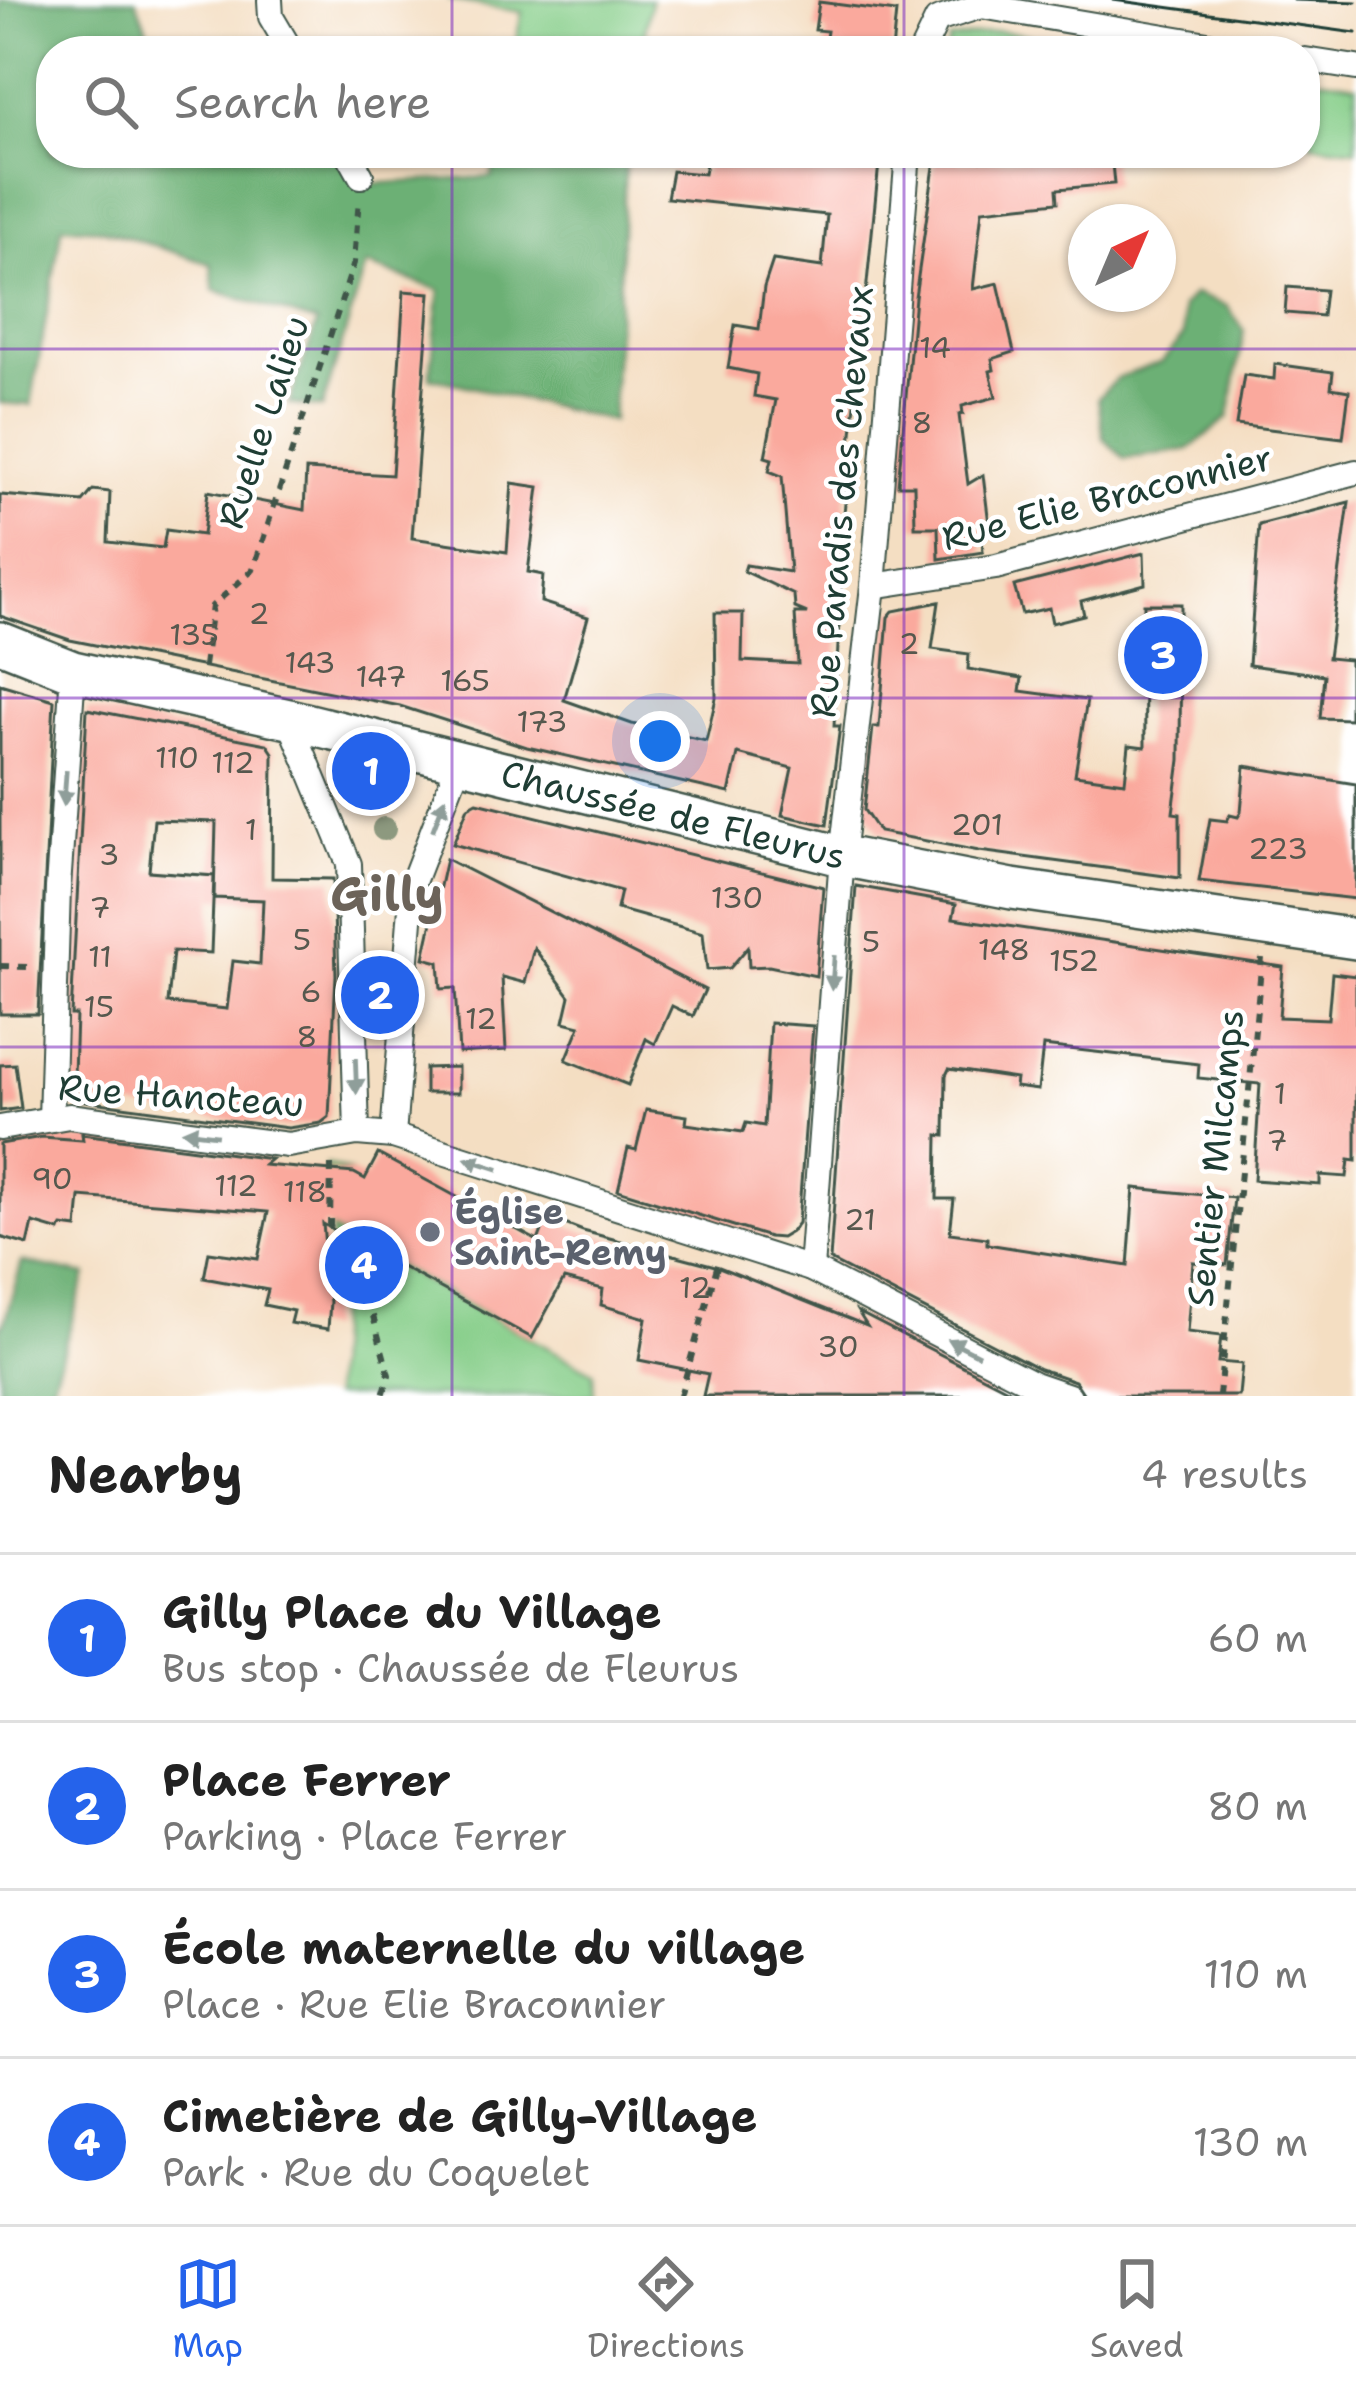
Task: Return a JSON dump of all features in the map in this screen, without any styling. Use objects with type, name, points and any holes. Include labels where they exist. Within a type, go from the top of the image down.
[{"type":"main road","name":"Chaussée de Fleurus","points":[[0,642],[73,671],[289,719],[842,856],[1012,889],[1356,939]]},
{"type":"street","points":[[270,0],[271,17],[282,36]]},
{"type":"street","points":[[930,36],[938,20],[981,6],[1160,36]]},
{"type":"street","points":[[1320,62],[1356,68]]},
{"type":"street","points":[[356,168],[361,176]]},
{"type":"street","name":"Rue Paradis des Chevaux","points":[[811,1269],[842,856],[873,586],[907,168]]},
{"type":"street","name":"Rue Elie Braconnier","points":[[873,586],[996,567],[1356,472]]},
{"type":"street","points":[[51,1119],[58,888],[73,671]]},
{"type":"street","points":[[289,719],[349,864],[357,1133]]},
{"type":"street","points":[[393,1136],[413,882],[459,763]]},
{"type":"street","name":"Rue Hanoteau","points":[[0,1127],[69,1116],[287,1145],[357,1133],[393,1136],[811,1269],[1034,1384],[1069,1396]]},
{"type":"path","name":"Ruelle Lalieu","points":[[199,701],[212,606],[253,570],[354,263],[361,176]]},
{"type":"path","name":"Sentier Milcamps","points":[[1219,1396],[1265,926]]},
{"type":"path","points":[[331,1138],[330,1225],[334,1244],[364,1283],[388,1375],[383,1396]]},
{"type":"path","points":[[680,1396],[724,1242]]},
{"type":"green space","points":[[0,0],[136,0],[149,36],[36,36],[36,168],[352,168],[363,184],[492,177],[493,168],[625,168],[612,421],[430,377],[440,290],[366,265],[322,408],[289,404],[317,323],[214,290],[211,264],[102,229],[62,226],[31,405],[0,403]]},
{"type":"green space","points":[[448,0],[651,0],[644,36],[517,36],[522,12]]},
{"type":"green space","points":[[999,31],[1032,36],[971,36]]},
{"type":"green space","points":[[1320,78],[1356,84],[1356,149],[1320,145]]},
{"type":"green space","points":[[1194,294],[1227,306],[1244,330],[1229,417],[1189,449],[1125,459],[1104,439],[1098,398],[1117,378],[1162,362],[1184,335],[1182,307]]},
{"type":"green space","points":[[326,1165],[349,1172],[332,1202],[336,1234],[593,1372],[594,1396],[332,1396],[337,1297]]},
{"type":"green space","points":[[22,1262],[86,1275],[49,1396],[0,1396],[0,1325]]},
{"type":"building","points":[[819,2],[896,12],[894,36],[826,36],[827,31],[815,30]]},
{"type":"building","points":[[705,168],[879,168],[839,564],[834,726],[840,726],[827,825],[782,815],[792,768],[738,754],[729,793],[527,747],[400,706],[70,640],[0,616],[0,495],[83,502],[93,490],[110,492],[108,542],[163,548],[166,530],[203,535],[208,491],[304,510],[306,470],[392,475],[404,291],[430,293],[412,538],[507,552],[512,483],[539,487],[528,572],[543,575],[541,602],[588,617],[564,700],[632,724],[706,741],[716,698],[715,613],[743,613],[742,661],[798,664],[795,613],[807,613],[795,608],[794,595],[744,571],[746,565],[790,572],[782,476],[769,471],[772,459],[765,457],[776,400],[754,396],[757,374],[728,368],[735,325],[759,329],[773,260],[822,267],[827,215],[667,198],[672,171],[704,174]]},
{"type":"building","points":[[934,168],[1112,168],[1114,184],[1057,189],[1058,202],[982,210],[973,289],[998,283],[1014,352],[992,359],[996,397],[962,406],[959,415],[968,484],[983,475],[989,524],[981,521],[983,552],[939,559],[938,527],[915,527],[914,485],[898,485],[915,297]]},
{"type":"building","points":[[1287,287],[1325,290],[1322,316],[1285,313]]},
{"type":"building","points":[[1275,364],[1333,372],[1331,388],[1349,391],[1343,438],[1236,425],[1244,375],[1274,379]]},
{"type":"building","points":[[1349,502],[1328,658],[1350,660],[1350,719],[1320,718],[1324,675],[1249,665],[1259,525]]},
{"type":"building","points":[[1144,553],[1145,584],[1081,601],[1084,615],[1052,623],[1049,608],[1022,614],[1014,586]]},
{"type":"building","points":[[939,602],[932,649],[969,654],[968,669],[1022,678],[1020,691],[1087,700],[1075,775],[1125,782],[1129,745],[1145,747],[1144,604],[1181,604],[1180,760],[1173,813],[1180,814],[1180,878],[979,851],[879,832],[864,810],[873,727],[879,727],[888,617],[893,611]]},
{"type":"building","points":[[0,684],[54,700],[38,1014],[0,1014]]},
{"type":"building","points":[[87,709],[267,744],[273,753],[272,878],[333,879],[336,975],[329,1117],[321,1123],[288,1128],[77,1100],[76,1015],[71,1015]],"holes":[[[154,820],[216,822],[214,898],[263,900],[260,964],[233,961],[227,1009],[168,1003],[173,951],[211,953],[214,876],[149,871]]]},
{"type":"building","points":[[1245,766],[1356,784],[1356,899],[1199,881],[1210,819],[1227,821],[1241,812]]},
{"type":"building","points":[[477,802],[823,887],[816,976],[769,966],[749,967],[748,947],[730,968],[707,970],[703,933],[617,909],[621,891],[453,844],[468,807]]},
{"type":"building","points":[[446,859],[705,990],[693,1016],[672,1006],[655,1044],[646,1039],[628,1085],[566,1060],[580,1026],[564,1022],[570,996],[534,948],[525,983],[502,977],[506,1050],[459,1053],[455,988],[441,989],[439,962],[424,958]]},
{"type":"building","points":[[856,886],[956,904],[953,918],[1283,967],[1279,1017],[1328,1019],[1332,973],[1356,976],[1356,1161],[1349,1160],[1347,1177],[1320,1175],[1320,1185],[1254,1180],[1260,1084],[1198,1078],[1199,1064],[1043,1046],[1038,1090],[1015,1087],[1016,1079],[949,1069],[946,1075],[945,1136],[938,1135],[937,1199],[954,1199],[950,1233],[987,1238],[987,1244],[1128,1266],[1134,1188],[1234,1198],[1227,1265],[1193,1262],[1187,1332],[1221,1336],[1218,1362],[1242,1364],[1239,1396],[1085,1396],[1075,1381],[1040,1369],[830,1260]]},
{"type":"building","points":[[770,1023],[813,1026],[798,1223],[791,1232],[781,1238],[769,1237],[618,1190],[628,1148],[636,1150],[646,1110],[687,1116],[686,1124],[743,1132],[746,1123],[764,1126]]},
{"type":"building","points":[[15,1064],[21,1108],[0,1111],[0,1065]]},
{"type":"building","points":[[458,1067],[458,1093],[425,1093],[425,1068]]},
{"type":"building","points":[[82,1134],[271,1159],[264,1165],[354,1173],[365,1179],[378,1154],[538,1241],[547,1217],[719,1267],[867,1326],[858,1312],[1021,1396],[703,1396],[708,1374],[639,1360],[646,1318],[601,1305],[603,1289],[564,1279],[532,1338],[323,1224],[328,1329],[290,1323],[293,1311],[264,1305],[268,1290],[204,1278],[209,1252],[258,1259],[268,1212],[80,1197],[77,1228],[62,1226],[60,1231],[33,1223],[28,1245],[0,1237],[0,1144],[42,1137],[83,1140]]},
{"type":"tram line","points":[[1113,0],[1356,33]]},
{"type":"tram line","points":[[1294,0],[1356,2]]},
{"type":"place","name":"École maternelle du village","points":[[1163,655]]},
{"type":"place","name":"Gilly Place du Village","points":[[371,771]]},
{"type":"place","name":"Place Ferrer","points":[[380,995]]},
{"type":"place","name":"Église Saint-Remy","points":[[430,1232]]},
{"type":"place","name":"Cimetière de Gilly-Village","points":[[364,1265]]},
{"type":"district","name":"Gilly","points":[[387,894]]}]
